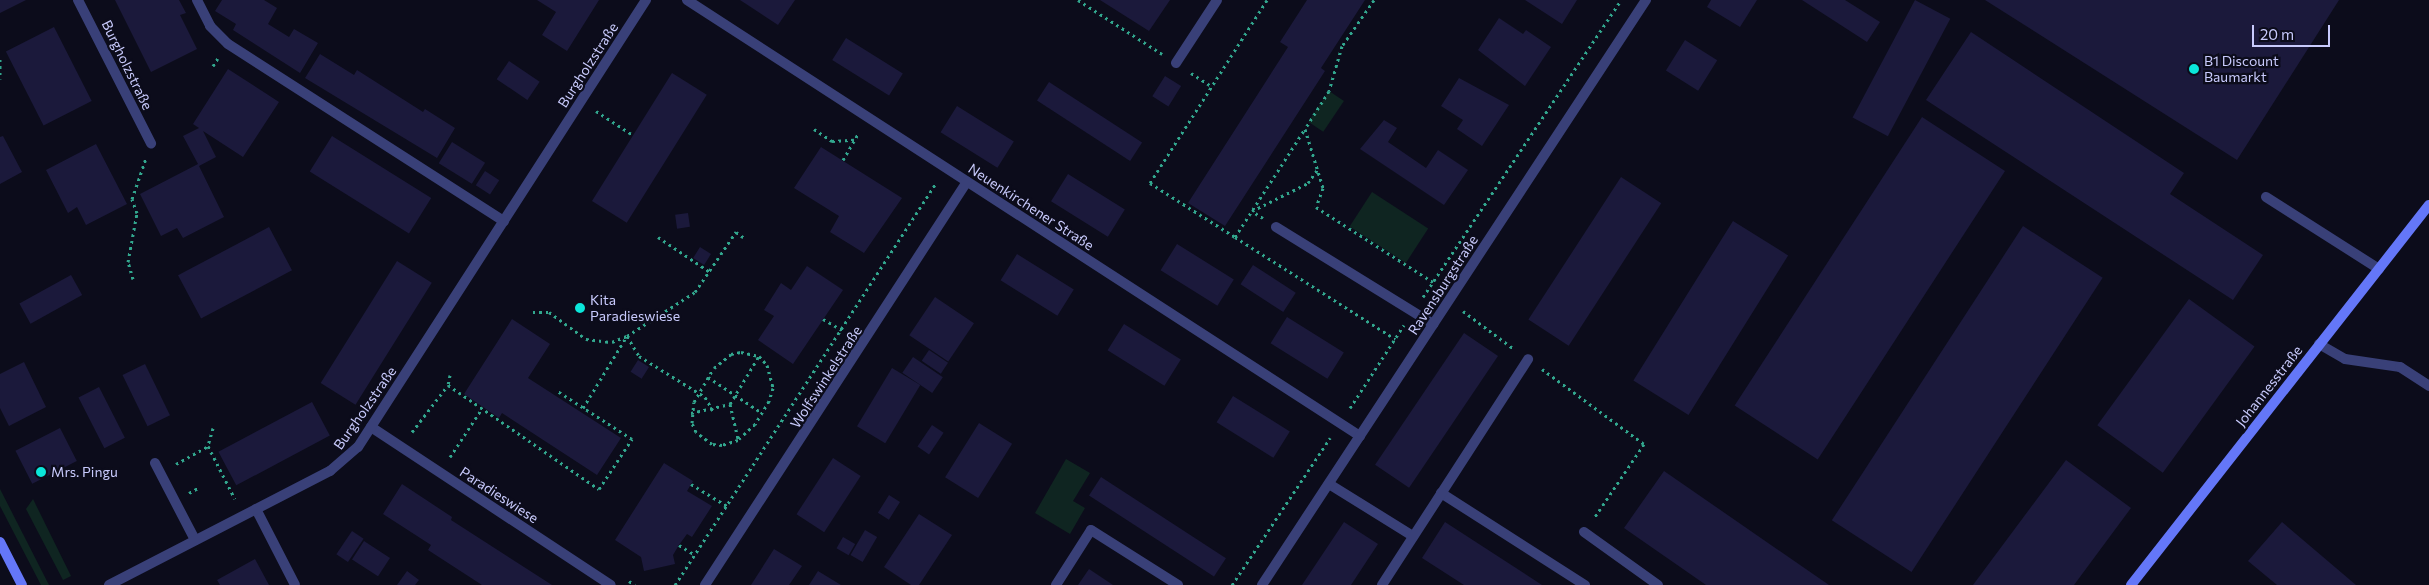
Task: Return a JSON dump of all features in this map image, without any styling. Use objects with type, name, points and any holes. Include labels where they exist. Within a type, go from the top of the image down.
[{"type":"main road","name":"Johannesstraße","points":[[2131,585],[2429,205]]},
{"type":"main road","points":[[0,542],[22,585]]},
{"type":"street","name":"Burgholzstraße","points":[[78,0],[151,143]]},
{"type":"street","points":[[197,0],[210,26],[228,44],[504,221]]},
{"type":"street","name":"Burgholzstraße","points":[[109,585],[244,516],[344,461],[371,428],[646,0]]},
{"type":"street","name":"Neuenkirchener Straße","points":[[687,0],[1360,436]]},
{"type":"street","points":[[1176,63],[1217,0]]},
{"type":"street","name":"Ravensburgstraße","points":[[1262,585],[1646,0]]},
{"type":"street","name":"Wolfswinkelstraße","points":[[705,585],[967,182]]},
{"type":"street","points":[[2266,197],[2379,269]]},
{"type":"street","points":[[1276,227],[1433,324]]},
{"type":"street","points":[[2319,344],[2345,359],[2400,367],[2429,386]]},
{"type":"street","points":[[1382,585],[1528,359]]},
{"type":"street","name":"Paradieswiese","points":[[371,428],[612,585]]},
{"type":"street","points":[[157,468],[196,540]]},
{"type":"street","points":[[1329,484],[1413,536]]},
{"type":"street","points":[[1441,493],[1585,585]]},
{"type":"street","points":[[256,509],[295,585]]},
{"type":"street","points":[[1056,585],[1091,530],[1178,585]]},
{"type":"street","points":[[1584,532],[1658,585]]},
{"type":"path","points":[[1078,0],[1211,86]]},
{"type":"path","points":[[1267,0],[1150,183],[1395,339]]},
{"type":"path","points":[[1235,238],[1329,91],[1342,46],[1374,0]]},
{"type":"path","points":[[1232,585],[1620,0]]},
{"type":"path","points":[[0,59],[0,79]]},
{"type":"path","points":[[592,108],[634,135]]},
{"type":"path","points":[[853,124],[869,135]]},
{"type":"path","points":[[814,129],[832,141],[854,140]]},
{"type":"path","points":[[842,160],[861,129]]},
{"type":"path","points":[[1305,129],[1323,188],[1316,207],[1433,282]]},
{"type":"path","points":[[133,279],[128,262],[136,213],[132,199],[133,190],[142,174],[151,143]]},
{"type":"path","points":[[1252,211],[1308,183],[1318,170]]},
{"type":"path","points":[[675,585],[935,187],[932,176]]},
{"type":"path","points":[[1252,211],[1276,227]]},
{"type":"path","points":[[533,312],[549,312],[572,330],[598,342],[627,336],[694,292],[710,272],[736,232],[744,237]]},
{"type":"path","points":[[658,237],[710,272]]},
{"type":"path","points":[[1449,300],[1644,444],[1584,532]]},
{"type":"path","points":[[823,319],[842,330]]},
{"type":"path","points":[[627,336],[639,356],[698,392],[710,401],[713,410]]},
{"type":"path","points":[[583,408],[627,336]]},
{"type":"path","points":[[751,353],[759,356],[767,365],[773,388],[762,413],[738,440],[722,445],[704,440],[692,423],[691,413],[698,392],[708,377],[731,354],[751,353]]},
{"type":"path","points":[[691,413],[713,410],[730,404],[759,356]]},
{"type":"path","points":[[409,437],[448,385],[450,375]]},
{"type":"path","points":[[708,377],[762,413]]},
{"type":"path","points":[[448,385],[480,410],[599,489],[632,439],[556,390]]},
{"type":"path","points":[[730,404],[738,440]]},
{"type":"path","points":[[447,462],[480,410]]},
{"type":"path","points":[[213,428],[208,446],[244,516]]},
{"type":"path","points":[[157,468],[208,446]]},
{"type":"path","points":[[691,484],[727,506]]},
{"type":"path","points":[[679,545],[695,555]]},
{"type":"path","points":[[626,580],[635,585]]},
{"type":"green space","points":[[1329,91],[1344,101],[1323,132],[1308,122]]},
{"type":"green space","points":[[1372,192],[1428,228],[1406,263],[1350,226]]},
{"type":"green space","points":[[1066,459],[1090,473],[1073,501],[1085,508],[1070,534],[1035,513]]},
{"type":"green space","points":[[0,489],[49,585],[41,585],[0,506]]},
{"type":"green space","points":[[33,499],[71,576],[63,580],[26,509]]},
{"type":"building","points":[[0,0],[26,0],[0,13]]},
{"type":"building","points":[[115,0],[179,0],[186,13],[180,15],[197,49],[151,72]]},
{"type":"building","points":[[222,0],[264,0],[277,8],[268,24],[289,37],[294,29],[318,43],[300,73],[233,30],[236,24],[215,11]]},
{"type":"building","points":[[537,0],[599,0],[567,51],[542,35],[556,12]]},
{"type":"building","points":[[740,0],[795,0],[778,25]]},
{"type":"building","points":[[1100,0],[1170,0],[1149,31]]},
{"type":"building","points":[[1307,0],[1365,0],[1321,68],[1325,71],[1225,226],[1188,203],[1288,47],[1280,42]]},
{"type":"building","points":[[1525,0],[1577,0],[1562,24]]},
{"type":"building","points":[[1711,0],[1757,0],[1740,27],[1707,7]]},
{"type":"building","points":[[1802,0],[1845,0],[1880,22],[1867,42]]},
{"type":"building","points":[[1915,0],[1950,19],[1888,136],[1853,117]]},
{"type":"building","name":"B1 Discount Baumarkt","points":[[1985,0],[2339,0],[2237,160]]},
{"type":"building","points":[[1499,18],[1523,34],[1526,30],[1551,47],[1525,86],[1478,50]]},
{"type":"building","points":[[54,27],[92,101],[44,125],[6,52]]},
{"type":"building","points":[[1971,32],[2184,173],[2170,194],[2263,255],[2233,300],[1926,100]]},
{"type":"building","points":[[846,38],[903,74],[889,96],[832,60]]},
{"type":"building","points":[[1685,40],[1717,60],[1698,91],[1666,71]]},
{"type":"building","points":[[320,54],[354,75],[357,70],[423,112],[425,109],[455,128],[437,158],[305,78]]},
{"type":"building","points":[[509,61],[540,82],[527,100],[497,79]]},
{"type":"building","points":[[228,69],[279,102],[243,157],[203,131],[216,157],[199,166],[224,217],[183,238],[177,228],[161,236],[140,194],[198,164],[183,136],[199,128],[193,124]]},
{"type":"building","points":[[672,73],[707,95],[627,223],[592,201]]},
{"type":"building","points":[[1165,76],[1181,86],[1168,106],[1152,96]]},
{"type":"building","points":[[1459,78],[1509,105],[1482,146],[1457,129],[1463,120],[1441,106]]},
{"type":"building","points":[[1049,82],[1142,142],[1130,161],[1037,100]]},
{"type":"building","points":[[957,106],[1014,142],[997,168],[941,132]]},
{"type":"building","points":[[1922,117],[2005,171],[1818,459],[1735,406]]},
{"type":"building","points":[[1384,120],[1397,128],[1388,142],[1426,168],[1438,150],[1468,170],[1444,205],[1360,149]]},
{"type":"building","points":[[3,136],[22,172],[0,184],[0,137]]},
{"type":"building","points":[[332,136],[431,198],[409,234],[310,172]]},
{"type":"building","points":[[452,142],[485,163],[472,184],[439,163]]},
{"type":"building","points":[[96,144],[127,204],[86,225],[77,207],[68,213],[46,170]]},
{"type":"building","points":[[821,147],[902,198],[864,253],[830,232],[839,216],[794,188]]},
{"type":"building","points":[[485,171],[499,180],[490,195],[476,185]]},
{"type":"building","points":[[1068,174],[1125,210],[1108,237],[1051,201]]},
{"type":"building","points":[[1621,177],[1661,203],[1569,346],[1528,320]]},
{"type":"building","points":[[688,213],[690,227],[677,229],[675,215]]},
{"type":"building","points":[[1733,221],[1788,255],[1688,415],[1633,380]]},
{"type":"building","points":[[2023,226],[2103,278],[1912,572],[1832,520]]},
{"type":"building","points":[[269,227],[292,270],[201,319],[178,275]]},
{"type":"building","points":[[1177,244],[1234,280],[1217,306],[1161,270]]},
{"type":"building","points":[[700,247],[711,254],[704,265],[693,258]]},
{"type":"building","points":[[1017,254],[1074,290],[1057,316],[1001,280]]},
{"type":"building","points":[[397,261],[432,283],[355,405],[321,383]]},
{"type":"building","points":[[1253,265],[1296,293],[1283,312],[1240,284]]},
{"type":"building","points":[[807,266],[843,290],[793,364],[758,340],[774,316],[764,310],[781,283],[791,290]]},
{"type":"building","points":[[71,275],[82,295],[31,324],[19,304]]},
{"type":"building","points":[[935,297],[974,323],[948,361],[909,335]]},
{"type":"building","points":[[2189,299],[2255,347],[2163,473],[2097,425]]},
{"type":"building","points":[[1287,317],[1344,353],[1327,379],[1271,343]]},
{"type":"building","points":[[512,319],[550,344],[528,378],[621,438],[597,475],[502,413],[499,418],[464,394]]},
{"type":"building","points":[[1124,324],[1181,360],[1164,386],[1108,350]]},
{"type":"building","points":[[1464,333],[1498,356],[1409,488],[1375,465]]},
{"type":"building","points":[[929,350],[948,363],[941,374],[922,361]]},
{"type":"building","points":[[913,357],[943,377],[932,393],[902,373]]},
{"type":"building","points":[[638,360],[649,367],[642,379],[631,372]]},
{"type":"building","points":[[24,362],[46,407],[9,426],[0,408],[0,374]]},
{"type":"building","points":[[145,364],[170,415],[148,426],[123,375]]},
{"type":"building","points":[[892,368],[920,385],[885,443],[857,426]]},
{"type":"building","points":[[99,387],[125,438],[104,448],[79,397]]},
{"type":"building","points":[[1233,396],[1290,432],[1273,458],[1217,422]]},
{"type":"building","points":[[312,402],[330,436],[236,485],[218,452]]},
{"type":"building","points":[[979,423],[1012,444],[978,498],[945,477]]},
{"type":"building","points":[[932,425],[944,433],[929,454],[917,447]]},
{"type":"building","points":[[60,428],[77,461],[32,484],[15,451]]},
{"type":"building","points":[[833,458],[861,476],[824,532],[797,514]]},
{"type":"building","points":[[2066,460],[2131,508],[2074,585],[1973,585]]},
{"type":"building","points":[[664,463],[693,481],[687,491],[712,506],[692,537],[687,534],[679,545],[673,555],[675,564],[644,571],[641,557],[615,540]]},
{"type":"building","points":[[1664,471],[1829,585],[1706,585],[1624,528]]},
{"type":"building","points":[[1101,477],[1226,558],[1214,577],[1089,495]]},
{"type":"building","points":[[402,484],[452,517],[451,520],[552,585],[482,585],[428,550],[431,545],[383,514]]},
{"type":"building","points":[[889,495],[900,502],[889,520],[878,513]]},
{"type":"building","points":[[919,514],[952,535],[919,585],[911,585],[884,567]]},
{"type":"building","points":[[1344,522],[1378,544],[1351,585],[1302,585]]},
{"type":"building","points":[[1445,522],[1542,585],[1464,585],[1422,558]]},
{"type":"building","points":[[2282,522],[2356,585],[2277,585],[2248,561]]},
{"type":"building","points":[[865,530],[877,537],[863,562],[850,555]]},
{"type":"building","points":[[352,531],[364,539],[348,562],[336,554]]},
{"type":"building","points":[[843,537],[855,544],[849,555],[836,548]]},
{"type":"building","points":[[364,541],[390,558],[378,576],[352,559]]},
{"type":"building","points":[[774,549],[802,566],[789,585],[751,585]]},
{"type":"building","points":[[255,559],[269,585],[220,585],[217,580]]},
{"type":"building","points":[[1089,569],[1113,585],[1078,585]]},
{"type":"building","points":[[407,571],[419,580],[415,585],[397,585]]},
{"type":"building","points":[[818,571],[841,585],[809,585]]},
{"type":"place","name":"B1 Discount Baumarkt","points":[[2194,69]]},
{"type":"place","name":"Kita Paradieswiese","points":[[580,308]]},
{"type":"place","name":"Mrs. Pingu","points":[[41,472]]}]
